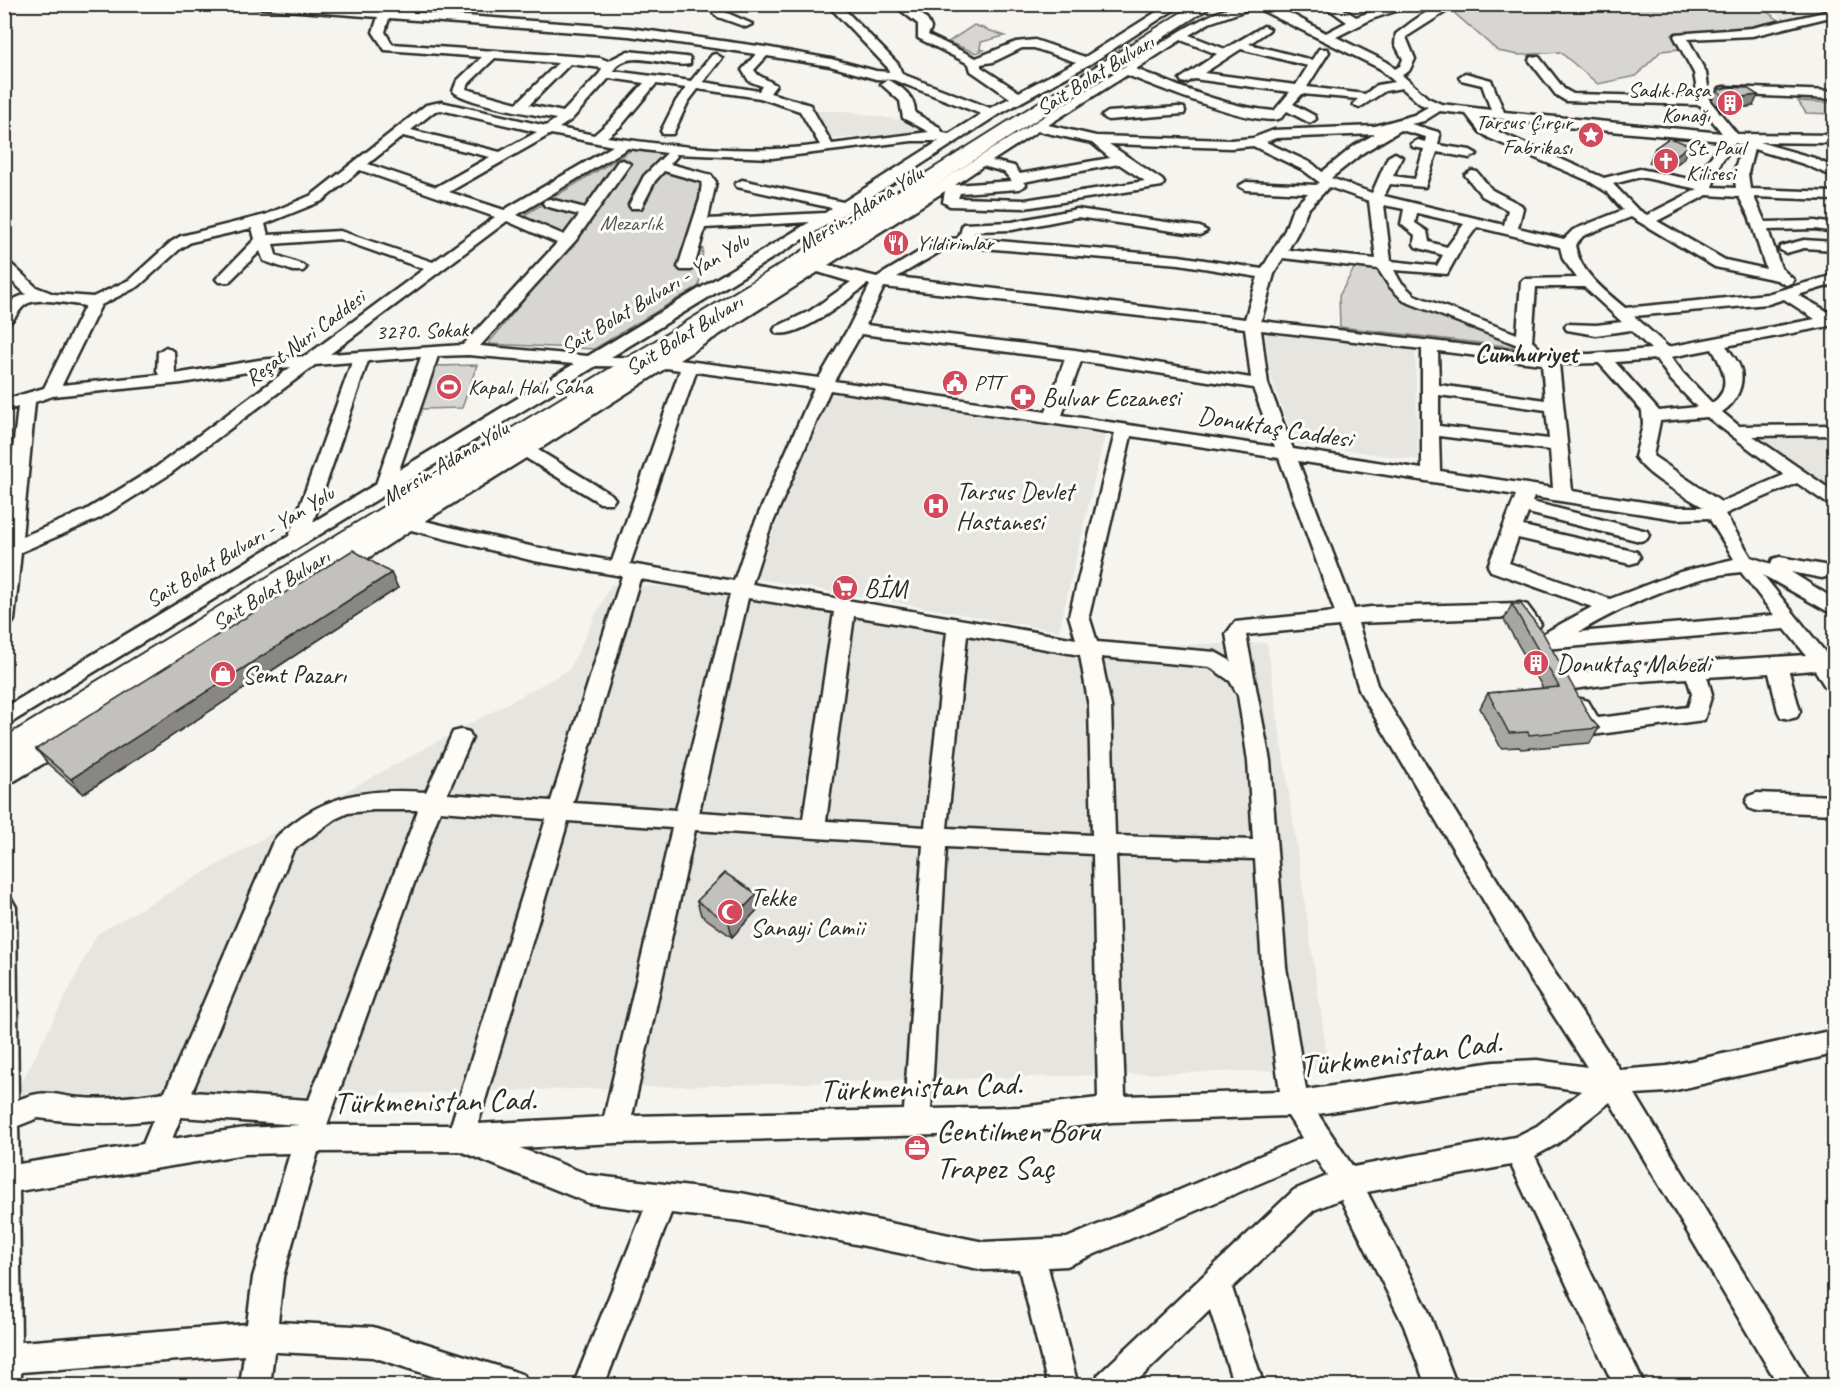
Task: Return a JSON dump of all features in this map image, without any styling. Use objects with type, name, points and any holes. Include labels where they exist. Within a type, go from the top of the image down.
[{"type":"highway","name":"Mersin-Adana Yolu","points":[[4,732],[602,361],[1192,4]]},
{"type":"highway","name":"Sait Bolat Bulvarı","points":[[4,754],[638,363],[809,264],[1207,4]]},
{"type":"street","points":[[246,4],[291,6],[384,16],[629,32],[705,41],[831,63],[876,75],[992,113]]},
{"type":"street","points":[[340,12],[352,4]]},
{"type":"street","points":[[718,4],[719,13],[746,24]]},
{"type":"street","points":[[734,4],[748,8]]},
{"type":"street","points":[[832,4],[894,67],[892,80],[907,99],[910,107],[908,115],[945,137]]},
{"type":"street","points":[[898,4],[923,22],[926,28],[922,36],[975,62],[989,59],[1020,45],[1035,44],[1086,61]]},
{"type":"street","name":"Sait Bolat Bulvarı - Yan Yolu","points":[[4,719],[384,487],[602,361],[846,207],[945,137],[1086,61],[1178,4]]},
{"type":"street","points":[[1327,4],[1354,21]]},
{"type":"street","points":[[1328,37],[1373,8],[1411,4]]},
{"type":"street","points":[[1395,74],[1405,68],[1409,59],[1401,44],[1400,36],[1427,17],[1453,4]]},
{"type":"street","points":[[217,644],[666,363],[809,264],[949,187],[982,162],[1205,21],[1248,6],[1328,37],[1367,56],[1395,74],[1424,101],[1438,107],[1579,124],[1632,115],[1704,96],[1834,95]]},
{"type":"street","points":[[1733,138],[1704,96],[1700,73],[1682,34],[1752,32],[1834,14]]},
{"type":"street","points":[[384,16],[378,27],[378,34],[389,47],[600,62],[608,70],[653,80],[762,95],[807,110],[828,148]]},
{"type":"street","points":[[1158,97],[1264,29]]},
{"type":"street","points":[[1180,36],[1226,53]]},
{"type":"street","points":[[506,40],[461,84],[459,91],[566,117]]},
{"type":"street","points":[[667,82],[705,41]]},
{"type":"street","points":[[1239,45],[1315,64]]},
{"type":"street","points":[[762,95],[770,85],[753,78],[748,70],[765,51]]},
{"type":"street","points":[[1126,70],[1208,103],[1252,113],[1277,115],[1299,90],[1323,52]]},
{"type":"street","points":[[438,192],[549,130],[566,117],[608,70],[628,55],[687,62]]},
{"type":"street","points":[[668,131],[682,101],[716,58]]},
{"type":"street","points":[[520,107],[567,60]]},
{"type":"street","points":[[1535,60],[1563,96],[1583,99],[1632,115],[1733,138],[1809,162],[1834,173]]},
{"type":"street","points":[[975,62],[975,68],[990,81],[1019,98]]},
{"type":"street","points":[[1191,75],[1359,99],[1381,88],[1405,84]]},
{"type":"street","points":[[1466,77],[1487,83],[1499,115]]},
{"type":"street","points":[[595,140],[616,123],[653,80]]},
{"type":"street","points":[[1563,96],[1559,97],[1579,124]]},
{"type":"street","points":[[1081,99],[1108,116],[1132,141]]},
{"type":"street","points":[[1286,105],[1310,119]]},
{"type":"street","points":[[4,265],[31,291],[51,298],[95,302],[134,283],[176,245],[186,239],[258,223],[297,209],[317,198],[431,108],[441,106],[595,140],[675,150],[755,154],[789,153],[945,137]]},
{"type":"street","points":[[1438,107],[1419,118],[1383,133],[1359,149],[1300,208],[1292,230],[1266,274],[1252,323],[1260,384],[1347,618],[1367,686],[1540,974],[1613,1083],[1797,1386]]},
{"type":"street","points":[[1108,116],[1179,111]]},
{"type":"street","points":[[1470,111],[1485,129],[1494,135],[1602,183],[1612,190],[1632,212],[1720,264],[1779,276]]},
{"type":"street","points":[[1036,127],[1095,140],[1231,144],[1255,142],[1274,134],[1350,133],[1399,125],[1433,135],[1416,157],[1386,178],[1376,199],[1384,265],[1394,283],[1409,298],[1524,342],[1547,359],[1563,497]]},
{"type":"street","points":[[400,132],[502,156]]},
{"type":"street","points":[[1383,133],[1416,157],[1420,184],[1386,178]]},
{"type":"street","points":[[1705,188],[1707,175],[1725,145],[1733,138],[1834,139]]},
{"type":"street","points":[[1095,140],[1120,160]]},
{"type":"street","points":[[1255,142],[1308,167],[1324,183]]},
{"type":"street","points":[[1749,144],[1741,173],[1744,192],[1759,226],[1771,263],[1779,276],[1794,292],[1828,321],[1834,337]]},
{"type":"street","name":"Reşat Nuri Caddesi","points":[[8,551],[93,514],[161,472],[505,216],[624,145]]},
{"type":"street","points":[[1359,149],[1416,157],[1470,154]]},
{"type":"street","points":[[636,205],[649,179],[675,150]]},
{"type":"street","points":[[1120,160],[1127,162],[1157,183],[1025,204],[950,202],[949,187],[1018,182],[1067,165],[1120,160]]},
{"type":"street","points":[[982,162],[1009,169],[1018,182],[1033,222]]},
{"type":"street","points":[[468,350],[571,237],[623,164]]},
{"type":"street","points":[[358,165],[505,216],[565,241]]},
{"type":"street","points":[[1067,165],[1098,194]]},
{"type":"street","points":[[662,166],[706,178],[709,182],[686,267]]},
{"type":"street","points":[[1602,183],[1640,173],[1705,188],[1834,196]]},
{"type":"street","points":[[1472,175],[1487,194],[1516,208],[1510,229]]},
{"type":"street","points":[[1246,186],[1324,183],[1411,208],[1567,244]]},
{"type":"street","points":[[742,184],[846,207]]},
{"type":"street","points":[[1646,221],[1705,188]]},
{"type":"street","points":[[550,203],[588,213]]},
{"type":"street","points":[[1411,208],[1408,224],[1422,234],[1421,244],[1452,253]]},
{"type":"street","points":[[1567,244],[1578,233],[1632,212]]},
{"type":"street","points":[[966,242],[968,227],[1012,226],[1084,214],[1204,226],[1179,260]]},
{"type":"street","points":[[699,224],[829,217]]},
{"type":"street","points":[[1278,253],[1442,271],[1473,222]]},
{"type":"street","points":[[258,223],[269,258],[298,268]]},
{"type":"street","points":[[1759,226],[1815,225],[1834,228]]},
{"type":"street","points":[[1815,225],[1830,245]]},
{"type":"street","points":[[224,279],[262,240],[340,235],[436,268]]},
{"type":"street","points":[[782,330],[806,321],[872,280],[942,244],[966,242],[1179,260],[1266,274]]},
{"type":"street","points":[[1786,249],[1804,243],[1830,245]]},
{"type":"street","points":[[1567,244],[1570,259],[1588,283],[1663,353],[1675,376],[1689,392],[1736,431],[1834,500]]},
{"type":"street","points":[[809,264],[872,280],[1547,359],[1603,358],[1663,353],[1828,321]]},
{"type":"street","points":[[615,1130],[685,820],[741,588],[759,534],[824,384],[856,330],[872,280]]},
{"type":"street","points":[[1621,313],[1748,302],[1834,280]]},
{"type":"street","points":[[1524,342],[1529,282],[1588,283]]},
{"type":"street","points":[[4,320],[19,302],[39,294]]},
{"type":"street","points":[[51,391],[95,302]]},
{"type":"street","points":[[1651,417],[1712,411],[1726,402],[1732,385],[1732,369],[1712,305]]},
{"type":"street","points":[[1573,327],[1596,330],[1635,325]]},
{"type":"street","points":[[856,330],[1075,356],[1260,384]]},
{"type":"street","points":[[1430,346],[1431,477]]},
{"type":"street","name":"3270. Sokak","points":[[4,406],[51,391],[169,379],[259,365],[362,356],[468,350],[602,361],[666,363]]},
{"type":"street","points":[[166,352],[165,371],[169,379]]},
{"type":"street","points":[[384,487],[431,352]]},
{"type":"street","points":[[297,541],[362,356]]},
{"type":"street","points":[[1052,418],[1075,356]]},
{"type":"street","points":[[1603,358],[1650,410],[1652,424],[1644,457],[1653,466],[1716,510],[1744,563],[1822,662],[1834,684]]},
{"type":"street","name":"Donuktaş Caddesi","points":[[666,363],[824,384],[1431,477],[1524,498],[1563,497],[1676,513],[1705,513],[1799,475]]},
{"type":"street","points":[[690,366],[626,569],[559,811],[460,1138],[590,1189],[741,1207],[984,1256],[1067,1252],[1321,1143]]},
{"type":"street","points":[[1430,389],[1554,406]]},
{"type":"street","points":[[4,620],[8,551],[27,399]]},
{"type":"street","points":[[1112,1109],[1100,707],[1089,649],[1079,616],[1125,430]]},
{"type":"street","points":[[1431,430],[1558,446]]},
{"type":"street","points":[[1736,431],[1834,430]]},
{"type":"street","points":[[526,450],[606,499]]},
{"type":"street","points":[[1610,606],[1498,566],[1524,498],[1640,535]]},
{"type":"street","points":[[410,524],[534,554],[1089,649],[1215,660],[1237,676],[1248,694]]},
{"type":"street","points":[[1512,530],[1630,557]]},
{"type":"street","points":[[1544,642],[1580,620],[1651,588],[1721,566],[1744,563],[1779,574],[1834,608]]},
{"type":"street","points":[[1779,574],[1780,564],[1822,571]]},
{"type":"street","points":[[1520,610],[1535,579]]},
{"type":"street","points":[[813,830],[845,606]]},
{"type":"street","points":[[1442,1386],[1416,1319],[1347,1182],[1295,1103],[1274,967],[1260,761],[1236,634],[1242,627],[1310,623],[1371,614],[1520,610]]},
{"type":"street","points":[[1520,610],[1544,642],[1592,727],[1696,714],[1702,694],[1695,670]]},
{"type":"street","points":[[1544,642],[1790,621]]},
{"type":"street","points":[[917,1122],[935,837],[958,626]]},
{"type":"street","points":[[1566,682],[1625,674],[1822,662]]},
{"type":"street","points":[[1777,665],[1789,711]]},
{"type":"street","points":[[4,778],[86,727]]},
{"type":"street","points":[[255,1386],[268,1277],[312,1126],[432,803],[461,738]]},
{"type":"street","points":[[152,1155],[284,844],[302,828],[342,806],[357,802],[432,803],[813,830],[1104,847],[1266,850]]},
{"type":"street","points":[[1757,802],[1834,805]]},
{"type":"street","points":[[4,907],[7,1372],[261,1337],[374,1342],[513,1386]]},
{"type":"street","name":"Türkmenistan Cad.","points":[[6,1179],[245,1141],[312,1126],[460,1138],[615,1130],[1020,1120],[1112,1109],[1295,1103],[1494,1074],[1537,1072],[1613,1083],[1667,1079],[1834,1042]]},
{"type":"street","points":[[1109,1386],[1304,1200],[1347,1182],[1518,1150],[1547,1135],[1613,1083]]},
{"type":"street","points":[[7,1118],[37,1105],[81,1112],[120,1111],[174,1104],[312,1126]]},
{"type":"street","points":[[1518,1150],[1630,1386]]},
{"type":"street","points":[[588,1386],[663,1198]]},
{"type":"street","points":[[1030,1253],[1063,1386]]},
{"type":"street","points":[[1216,1283],[1249,1386]]},
{"type":"shaded area","points":[[1769,5],[1831,5],[1834,9],[1781,18]]},
{"type":"shaded area","points":[[815,111],[846,111],[912,122],[924,131],[832,139]]},
{"type":"shaded area","points":[[1265,332],[1415,350],[1418,460],[1295,443],[1270,374]]},
{"type":"shaded area","name":"Tarsus Devlet Hastanesi","points":[[831,393],[1105,434],[1059,631],[754,578]]},
{"type":"shaded area","points":[[1834,435],[1834,490],[1758,437]]},
{"type":"shaded area","points":[[611,584],[691,588],[1061,638],[1160,645],[1267,643],[1329,1069],[11,1104],[97,934],[341,794],[569,670]]},
{"type":"green space","points":[[1474,4],[1755,4],[1779,20],[1740,29],[1675,33],[1680,49],[1661,51],[1636,76],[1598,84],[1560,52],[1519,55],[1498,51],[1452,11]]},
{"type":"green space","points":[[974,25],[1005,36],[981,42],[980,49],[984,50],[976,53],[948,42]]},
{"type":"green space","points":[[1798,101],[1834,103],[1834,114],[1806,113]]},
{"type":"green space","name":"Mezarlık","points":[[633,149],[672,153],[661,170],[703,182],[688,248],[703,249],[699,286],[594,349],[488,344],[574,238],[526,219],[526,214]]},
{"type":"green space","points":[[1356,265],[1379,269],[1399,294],[1413,305],[1511,341],[1514,347],[1340,327],[1339,296]]},
{"type":"green space","name":"Kapalı Halı Saha","points":[[477,365],[462,408],[420,409],[436,366]]},
{"type":"building","points":[[1729,87],[1747,88],[1758,95],[1726,99],[1717,90]]},
{"type":"building","points":[[1669,138],[1690,145],[1675,156],[1655,148]]},
{"type":"building","name":"Semt Pazarı","points":[[353,550],[391,573],[71,779],[36,749]]},
{"type":"building","points":[[1512,604],[1521,604],[1543,633],[1591,719],[1599,728],[1529,735],[1528,732],[1509,733],[1488,693],[1559,687]]},
{"type":"building","points":[[725,873],[757,894],[729,923],[697,901]]},
{"type":"place","name":"Sadık Paşa Konağı","points":[[1730,103]]},
{"type":"place","name":"Tarsus Çırçır Fabrikası","points":[[1591,135]]},
{"type":"place","name":"St. Paul Kilisesi","points":[[1666,161]]},
{"type":"place","name":"Yildirimlar","points":[[896,243]]},
{"type":"place","name":"PTT","points":[[955,383]]},
{"type":"place","name":"Kapalı Halı Saha","points":[[449,387]]},
{"type":"place","name":"Bulvar Eczanesi","points":[[1023,397]]},
{"type":"place","name":"Tarsus Devlet Hastanesi","points":[[936,506]]},
{"type":"place","name":"BİM","points":[[845,588]]},
{"type":"place","name":"Donuktaş Mabedi","points":[[1536,663]]},
{"type":"place","name":"Semt Pazarı","points":[[223,674]]},
{"type":"place","name":"Tekke Sanayi Camii","points":[[730,912]]},
{"type":"place","name":"Centilmen Boru Trapez Saç","points":[[917,1148]]},
{"type":"district","name":"Cumhuriyet","points":[[1526,353]]}]
